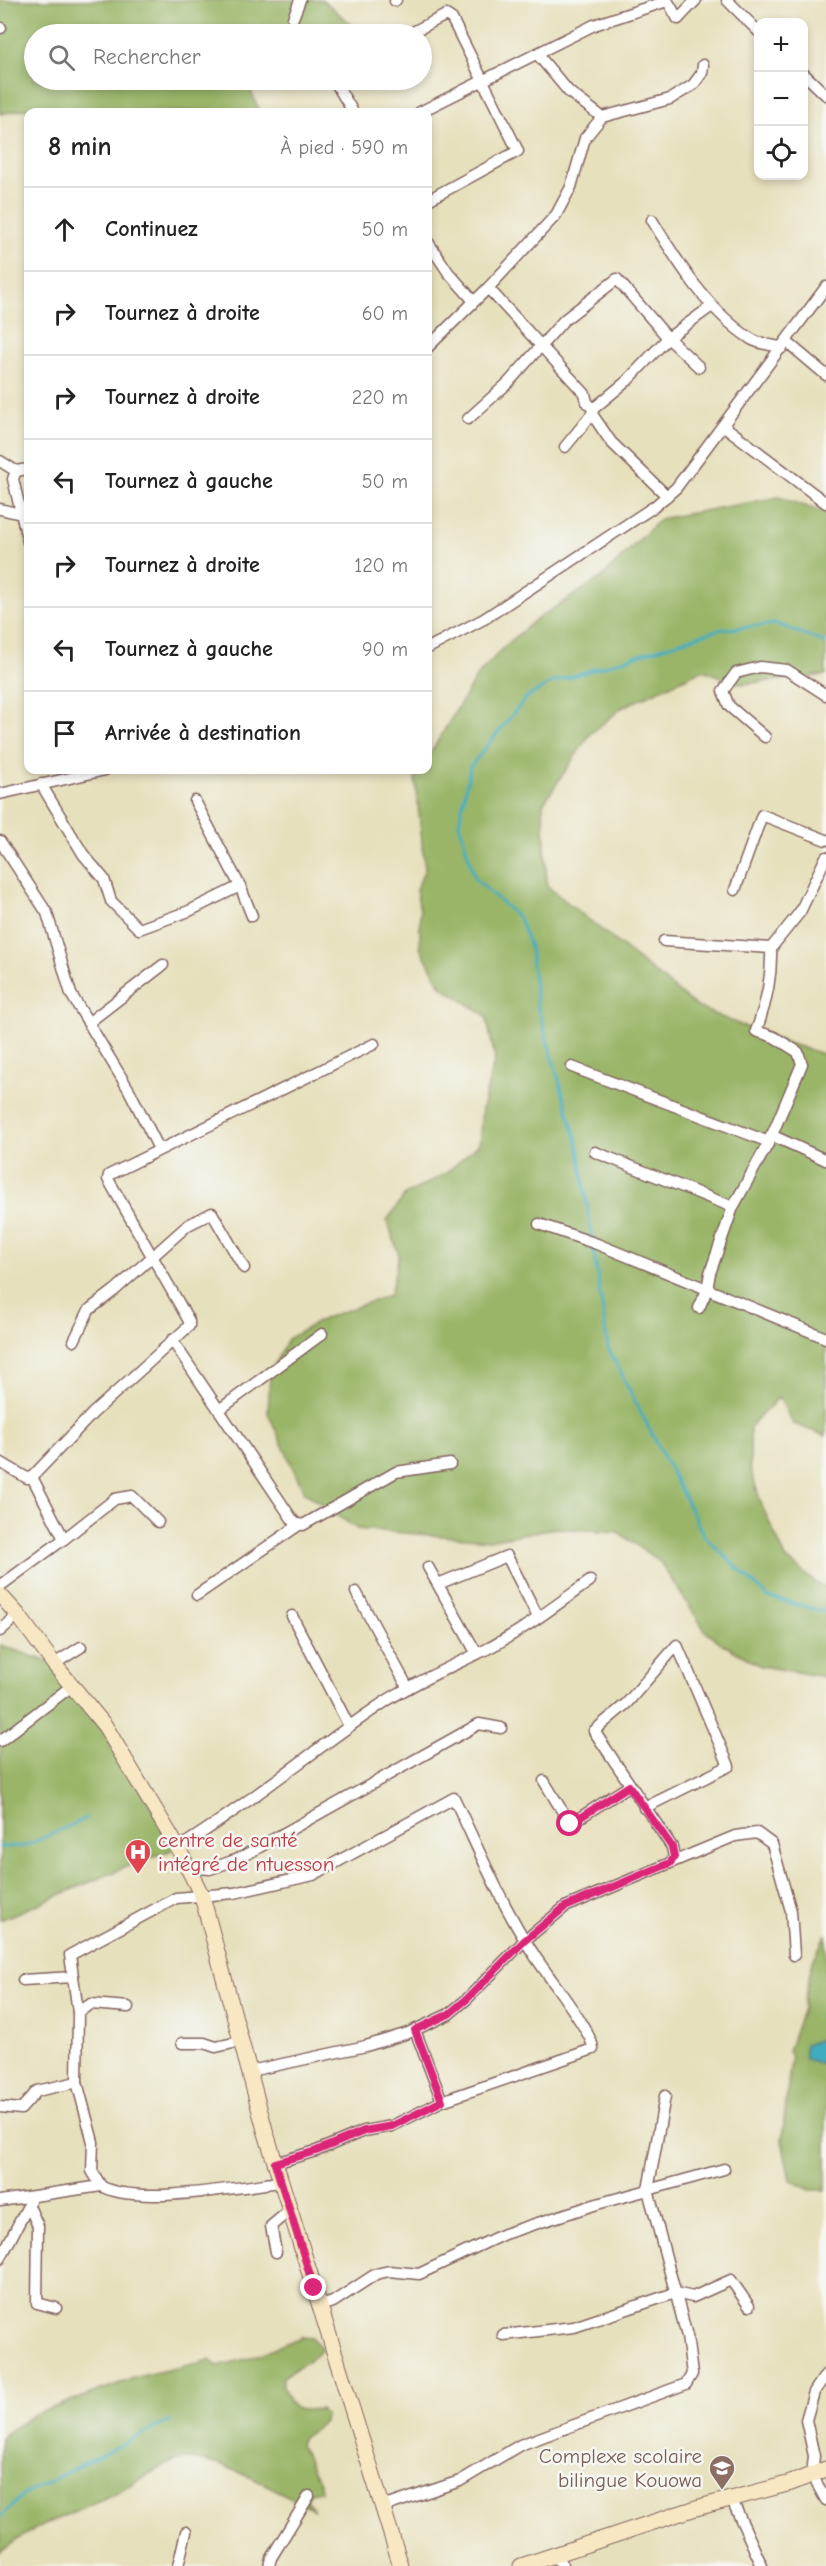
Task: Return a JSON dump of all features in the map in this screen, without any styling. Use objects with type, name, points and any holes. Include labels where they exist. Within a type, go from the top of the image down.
[{"type":"street","points":[[292,18],[300,0]]},
{"type":"street","points":[[428,108],[594,26],[667,0],[678,19],[696,0]]},
{"type":"street","points":[[727,0],[754,26]]},
{"type":"street","points":[[430,24],[449,15],[484,80],[518,151],[432,198]]},
{"type":"street","points":[[538,55],[569,92],[602,117]]},
{"type":"street","points":[[432,343],[473,300],[488,288],[556,215],[571,187],[585,138],[602,117],[670,99],[693,85],[702,73],[703,65]]},
{"type":"street","points":[[808,78],[826,95]]},
{"type":"street","points":[[340,90],[351,108]]},
{"type":"street","points":[[652,220],[673,254],[712,306],[753,340],[784,345],[826,375]]},
{"type":"street","points":[[432,248],[448,272],[473,300]]},
{"type":"street","points":[[468,419],[508,383],[564,320],[617,279],[668,338],[699,367]]},
{"type":"street","points":[[432,646],[484,619],[593,548],[667,496],[692,470],[826,287]]},
{"type":"street","points":[[488,288],[585,394],[587,402],[611,442],[667,496]]},
{"type":"street","points":[[565,447],[593,412],[627,381],[668,338],[712,306]]},
{"type":"street","points":[[724,426],[826,503]]},
{"type":"street","points":[[0,461],[16,471],[24,470]]},
{"type":"street","points":[[16,471],[13,479],[24,526]]},
{"type":"street","points":[[0,509],[21,514]]},
{"type":"street","points":[[765,737],[729,706],[723,691],[736,674],[760,667],[787,670],[826,695]]},
{"type":"street","points":[[0,794],[87,774]]},
{"type":"street","points":[[41,784],[83,854],[104,879],[111,901],[139,929],[189,911],[240,886]]},
{"type":"street","points":[[195,801],[240,886],[252,916]]},
{"type":"street","points":[[735,890],[762,815],[826,840]]},
{"type":"street","points":[[0,841],[47,913],[71,994],[129,1090],[159,1149]]},
{"type":"street","points":[[699,1308],[733,1208],[770,1138],[802,1060],[798,1052],[774,1037],[756,1031],[763,1013],[772,962],[771,948],[800,912],[825,860]]},
{"type":"street","points":[[664,941],[771,948]]},
{"type":"street","points":[[88,1023],[163,965]]},
{"type":"street","points":[[0,1462],[27,1478],[32,1477],[93,1413],[187,1328],[189,1321],[108,1177],[110,1173],[374,1044]]},
{"type":"street","points":[[572,1067],[826,1160]]},
{"type":"street","points":[[595,1152],[733,1208]]},
{"type":"street","points":[[74,1341],[89,1310],[188,1225],[212,1213],[244,1268]]},
{"type":"street","points":[[539,1224],[591,1242],[826,1338]]},
{"type":"street","points":[[219,1410],[322,1334]]},
{"type":"street","points":[[172,1340],[292,1519],[299,1525]]},
{"type":"street","points":[[197,1595],[299,1525],[303,1525],[396,1472],[450,1464]]},
{"type":"street","points":[[32,1477],[64,1539]]},
{"type":"street","points":[[0,1586],[115,1499],[132,1496],[158,1522]]},
{"type":"street","points":[[438,1584],[507,1556],[538,1617]]},
{"type":"street","points":[[428,1567],[477,1654]]},
{"type":"street","points":[[178,1848],[258,1796],[349,1726],[408,1688],[477,1654],[538,1617],[590,1581]]},
{"type":"street","points":[[356,1592],[408,1688]]},
{"type":"street","points":[[0,1595],[111,1736],[189,1867],[202,1896],[280,2181],[401,2566]]},
{"type":"street","points":[[0,1631],[18,1615]]},
{"type":"street","points":[[292,1616],[349,1726]]},
{"type":"street","points":[[644,1808],[729,1766],[677,1645],[627,1703],[594,1731],[629,1786],[644,1808],[672,1847],[674,1857],[670,1863]]},
{"type":"street","points":[[54,1664],[81,1647]]},
{"type":"street","points":[[0,1741],[73,1685]]},
{"type":"street","points":[[189,1867],[210,1869],[238,1859],[478,1724],[501,1728]]},
{"type":"street","points":[[544,1781],[570,1824],[629,1786]]},
{"type":"street","points":[[101,2186],[92,2171],[93,2142],[76,2082],[78,2012],[70,1955],[176,1898],[186,1895],[202,1896],[257,1889],[313,1875],[454,1798],[524,1941],[573,2011],[592,2043],[593,2049],[442,2101],[392,2126],[364,2131],[316,2151],[275,2163]]},
{"type":"street","points":[[249,2071],[346,2051],[415,2030],[449,2014],[467,1999],[524,1941],[572,1903],[735,1836],[757,1833],[772,1844],[791,1911],[794,1955]]},
{"type":"street","points":[[23,1980],[73,1977]]},
{"type":"street","points":[[78,2012],[91,2004],[128,2007]]},
{"type":"street","points":[[415,2030],[442,2101]]},
{"type":"street","points":[[182,2043],[204,2043],[216,2047],[242,2041]]},
{"type":"street","points":[[0,2107],[21,2109],[37,2091],[76,2082]]},
{"type":"street","points":[[383,2507],[460,2481],[520,2445],[686,2385],[692,2374],[687,2336],[648,2190],[665,2096]]},
{"type":"street","points":[[319,2306],[333,2302],[376,2274],[389,2271],[419,2274],[504,2234],[597,2204],[724,2169]]},
{"type":"street","points":[[0,2201],[30,2200],[101,2186],[115,2192],[176,2194],[280,2181]]},
{"type":"street","points":[[0,2259],[30,2200]]},
{"type":"street","points":[[30,2200],[38,2226],[37,2303],[56,2308]]},
{"type":"street","points":[[276,2252],[271,2226],[289,2211]]},
{"type":"street","points":[[503,2335],[574,2327],[675,2293],[693,2296],[731,2280],[749,2306]]},
{"type":"street","points":[[826,2374],[814,2392],[806,2414],[826,2500]]},
{"type":"street","points":[[520,2566],[696,2508],[791,2483],[819,2472]]},
{"type":"street","points":[[269,2566],[271,2558],[309,2496]]},
{"type":"street","points":[[732,2500],[762,2566]]},
{"type":"street","points":[[178,2566],[186,2532]]},
{"type":"street","points":[[550,2555],[563,2566]]},
{"type":"green space","points":[[0,0],[323,0],[351,24],[24,24],[24,90],[251,90],[258,108],[24,108],[0,114]]},
{"type":"green space","points":[[779,497],[826,513],[826,675],[742,684],[702,670],[623,707],[590,734],[543,804],[547,886],[697,1007],[772,1038],[826,1055],[826,1436],[793,1424],[779,1397],[750,1427],[750,1468],[762,1506],[786,1558],[816,1583],[826,1587],[826,1677],[761,1666],[724,1645],[706,1632],[660,1562],[618,1532],[555,1528],[489,1540],[357,1529],[304,1492],[268,1413],[270,1373],[288,1339],[325,1318],[390,1295],[399,1255],[387,1220],[405,1195],[445,1174],[479,1144],[482,1109],[495,1058],[486,1016],[441,986],[420,947],[420,910],[416,890],[425,869],[415,778],[418,774],[432,774],[432,750],[477,676],[504,647],[534,621],[602,577],[660,519]]},
{"type":"green space","points":[[0,1645],[54,1664],[73,1685],[178,1848],[140,1861],[0,1920]]},
{"type":"green space","points":[[826,1934],[826,2190],[810,2190],[790,2180],[782,2140],[791,2057],[788,2051],[803,2008],[811,1965]]},
{"type":"green space","points":[[301,2337],[312,2338],[322,2349],[283,2377],[283,2387],[292,2406],[299,2410],[320,2409],[325,2415],[324,2422],[302,2438],[300,2445],[320,2484],[321,2491],[310,2493],[307,2501],[314,2510],[229,2468],[194,2460],[178,2460],[117,2492],[41,2526],[0,2553],[0,2437],[33,2415],[137,2377],[210,2360],[218,2366],[250,2358]]},
{"type":"water","points":[[823,2039],[823,2064],[805,2059],[805,2044]]},
{"type":"waterway","points":[[592,1239],[579,1149],[537,1005],[530,947],[519,918],[475,879],[459,823],[470,767],[526,698],[551,683],[717,630],[777,624],[826,643]]},
{"type":"waterway","points":[[593,1246],[608,1348],[704,1536],[768,1597],[826,1612]]},
{"type":"waterway","points":[[0,1847],[25,1846],[87,1818]]},
{"type":"waterway","points":[[820,2017],[826,1997]]},
{"type":"waterway","points":[[0,2518],[23,2495],[170,2420]]},
{"type":"place","name":"centre de santé intégré de ntuesson","points":[[138,1875]]},
{"type":"place","name":"Complexe scolaire bilingue Kouowa","points":[[722,2491]]},
{"type":"route","points":[[314,2288],[275,2163],[316,2151],[369,2129],[392,2126],[442,2101],[415,2030],[449,2014],[467,1999],[524,1941],[565,1907],[670,1863],[674,1857],[672,1847],[629,1786],[570,1824]]}]
